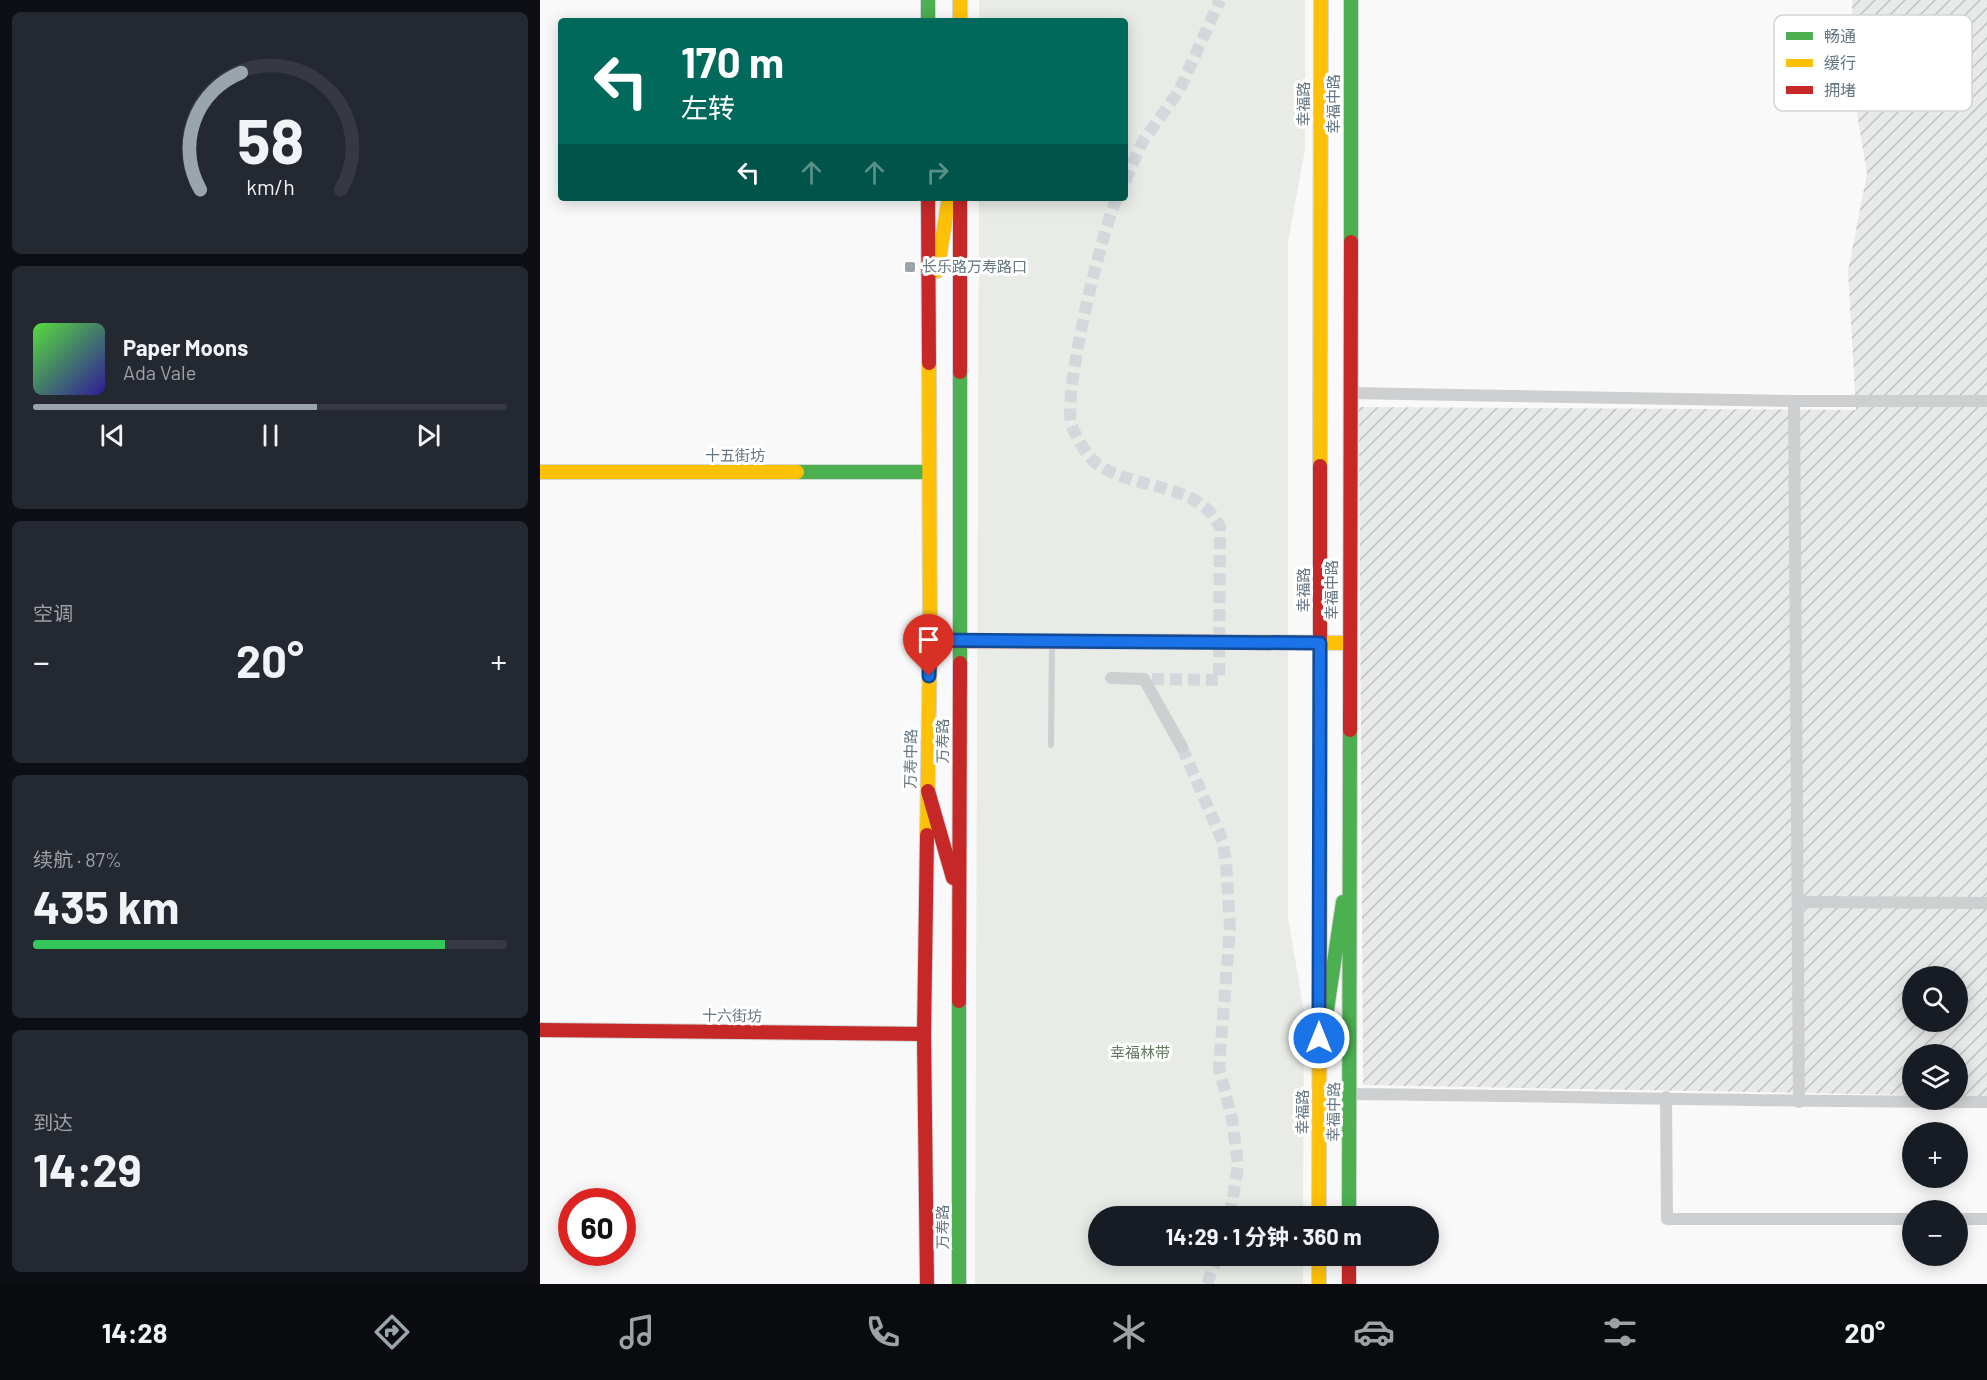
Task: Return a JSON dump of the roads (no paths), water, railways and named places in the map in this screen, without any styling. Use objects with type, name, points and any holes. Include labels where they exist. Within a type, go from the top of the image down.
[{"type":"main road","points":[[928,0],[928,18]]},
{"type":"main road","points":[[960,0],[960,18]]},
{"type":"main road","name":"幸福路","points":[[1319,1206],[1321,0]]},
{"type":"main road","name":"幸福中路","points":[[1350,1206],[1351,0]]},
{"type":"main road","name":"万寿中路","points":[[927,1284],[924,1034],[930,640],[928,201]]},
{"type":"main road","points":[[929,316],[948,201]]},
{"type":"main road","name":"万寿路","points":[[959,1284],[960,201]]},
{"type":"main road","name":"十五街坊","points":[[540,472],[929,472]]},
{"type":"main road","points":[[930,640],[1349,643]]},
{"type":"main road","points":[[927,791],[960,901]]},
{"type":"main road","points":[[1319,1061],[1351,846]]},
{"type":"main road","name":"十六街坊","points":[[540,1030],[924,1034]]},
{"type":"main road","points":[[1319,1266],[1319,1284]]},
{"type":"main road","points":[[1349,1266],[1349,1284]]},
{"type":"street","points":[[1349,393],[1794,401],[1987,401]]},
{"type":"street","points":[[1794,401],[1799,1102]]},
{"type":"street","points":[[1111,678],[1144,679],[1182,747]]},
{"type":"street","points":[[1798,902],[1987,903]]},
{"type":"street","points":[[1351,1094],[1666,1097],[1799,1102],[1987,1102]]},
{"type":"street","points":[[1666,1097],[1667,1219],[1902,1219]]},
{"type":"street","points":[[1968,1219],[1987,1219]]},
{"type":"lane","points":[[1051,745],[1052,641]]},
{"type":"tunnel","points":[[1128,174],[1143,141],[1179,91],[1220,0]]},
{"type":"tunnel","points":[[1116,201],[1102,243],[1085,310],[1073,377],[1071,422],[1081,445],[1097,464],[1112,473],[1164,488],[1197,502],[1210,512],[1220,527],[1219,680],[1144,679]]},
{"type":"tunnel","points":[[1182,747],[1223,842],[1226,863],[1230,928],[1219,1068],[1232,1119],[1238,1166],[1232,1206]]},
{"type":"tunnel","points":[[1207,1284],[1214,1266]]},
{"type":"place","name":"长乐路万寿路口","points":[[910,267]]},
{"type":"park label","name":"幸福林带","points":[[1140,1053]]}]
